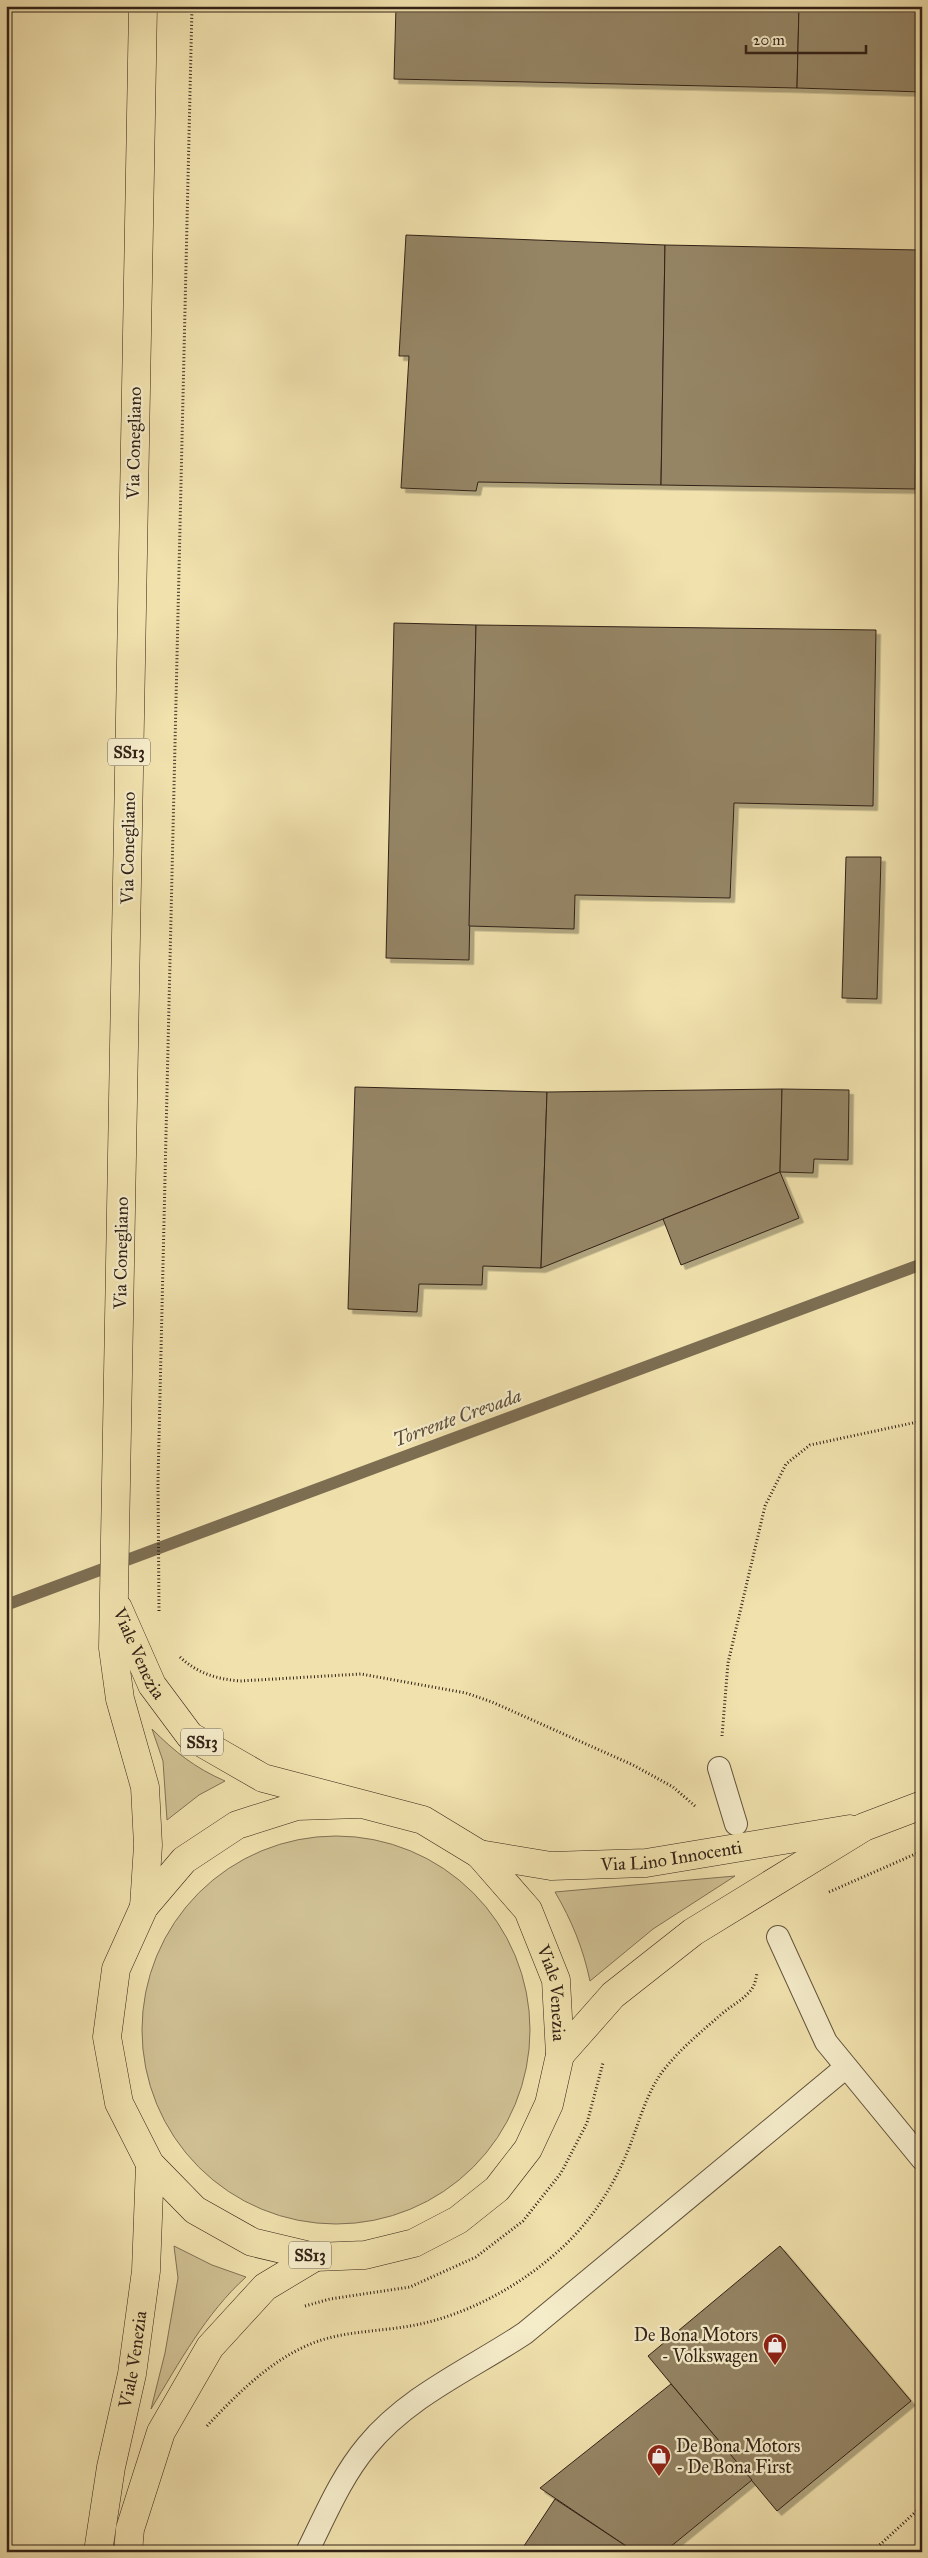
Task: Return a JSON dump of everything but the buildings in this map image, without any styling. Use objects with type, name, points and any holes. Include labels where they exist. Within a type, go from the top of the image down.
[{"type":"main road","name":"Via Conegliano","points":[[115,1599],[143,6]]},
{"type":"main road","name":"Viale Venezia","points":[[115,1599],[152,1685],[190,1736],[264,1778],[423,1820],[479,1854],[528,1910],[556,1980],[560,2056],[549,2104],[528,2149],[497,2189],[458,2220],[414,2243],[365,2255],[315,2257],[252,2242],[195,2210],[150,2164],[119,2103],[107,2037],[116,1969],[144,1907],[184,1860],[237,1825],[297,1806],[359,1804]]},
{"type":"main road","name":"Viale Venezia","points":[[115,1599],[113,1648],[120,1699],[145,1787],[148,1846],[144,1907]]},
{"type":"main road","name":"Via Lino Innocenti","points":[[560,2056],[612,1995],[693,1932],[864,1827],[922,1805]]},
{"type":"main road","name":"Via Lino Innocenti","points":[[479,1854],[551,1866],[646,1863],[864,1827]]},
{"type":"main road","name":"Viale Venezia","points":[[98,2552],[111,2467],[134,2364],[146,2271],[150,2164]]},
{"type":"main road","name":"Viale Venezia","points":[[128,2552],[130,2529],[162,2432],[210,2347],[265,2288],[315,2257]]},
{"type":"lane","points":[[719,1768],[736,1824]]},
{"type":"lane","points":[[778,1937],[826,2042],[845,2068],[922,2159]]},
{"type":"lane","points":[[307,2552],[341,2484],[367,2446],[406,2408],[445,2381],[484,2360],[525,2333],[845,2068]]},
{"type":"path","points":[[160,1614],[158,1604],[158,1482],[192,6]]},
{"type":"path","points":[[719,1768],[728,1663],[765,1506],[786,1464],[810,1445],[922,1421]]},
{"type":"path","points":[[175,1653],[201,1673],[221,1679],[240,1681],[361,1674],[466,1693],[492,1702],[633,1765],[673,1787],[697,1808]]},
{"type":"path","points":[[872,2552],[922,2506]]},
{"type":"shaded area","points":[[152,1729],[186,1759],[204,1771],[225,1781],[199,1795],[167,1820],[163,1761]]},
{"type":"shaded area","points":[[336,1836],[374,1840],[410,1851],[444,1869],[473,1893],[497,1922],[515,1956],[526,1992],[530,2030],[526,2068],[515,2104],[497,2138],[473,2167],[444,2191],[410,2209],[374,2220],[336,2224],[298,2220],[262,2209],[228,2191],[199,2167],[175,2138],[157,2104],[146,2068],[142,2030],[146,1992],[157,1956],[175,1922],[199,1893],[228,1869],[262,1851],[298,1840]]},
{"type":"shaded area","points":[[735,1876],[653,1929],[590,1981],[576,1935],[555,1892]]},
{"type":"shaded area","points":[[174,2246],[212,2265],[246,2277],[218,2306],[206,2322],[151,2409],[165,2353],[178,2278]]},
{"type":"waterway","name":"Torrente Crevada","points":[[6,1605],[922,1264]]},
{"type":"place","name":"De Bona Motors - Volkswagen","points":[[775,2366]]},
{"type":"place","name":"De Bona Motors - De Bona First","points":[[659,2477]]}]
